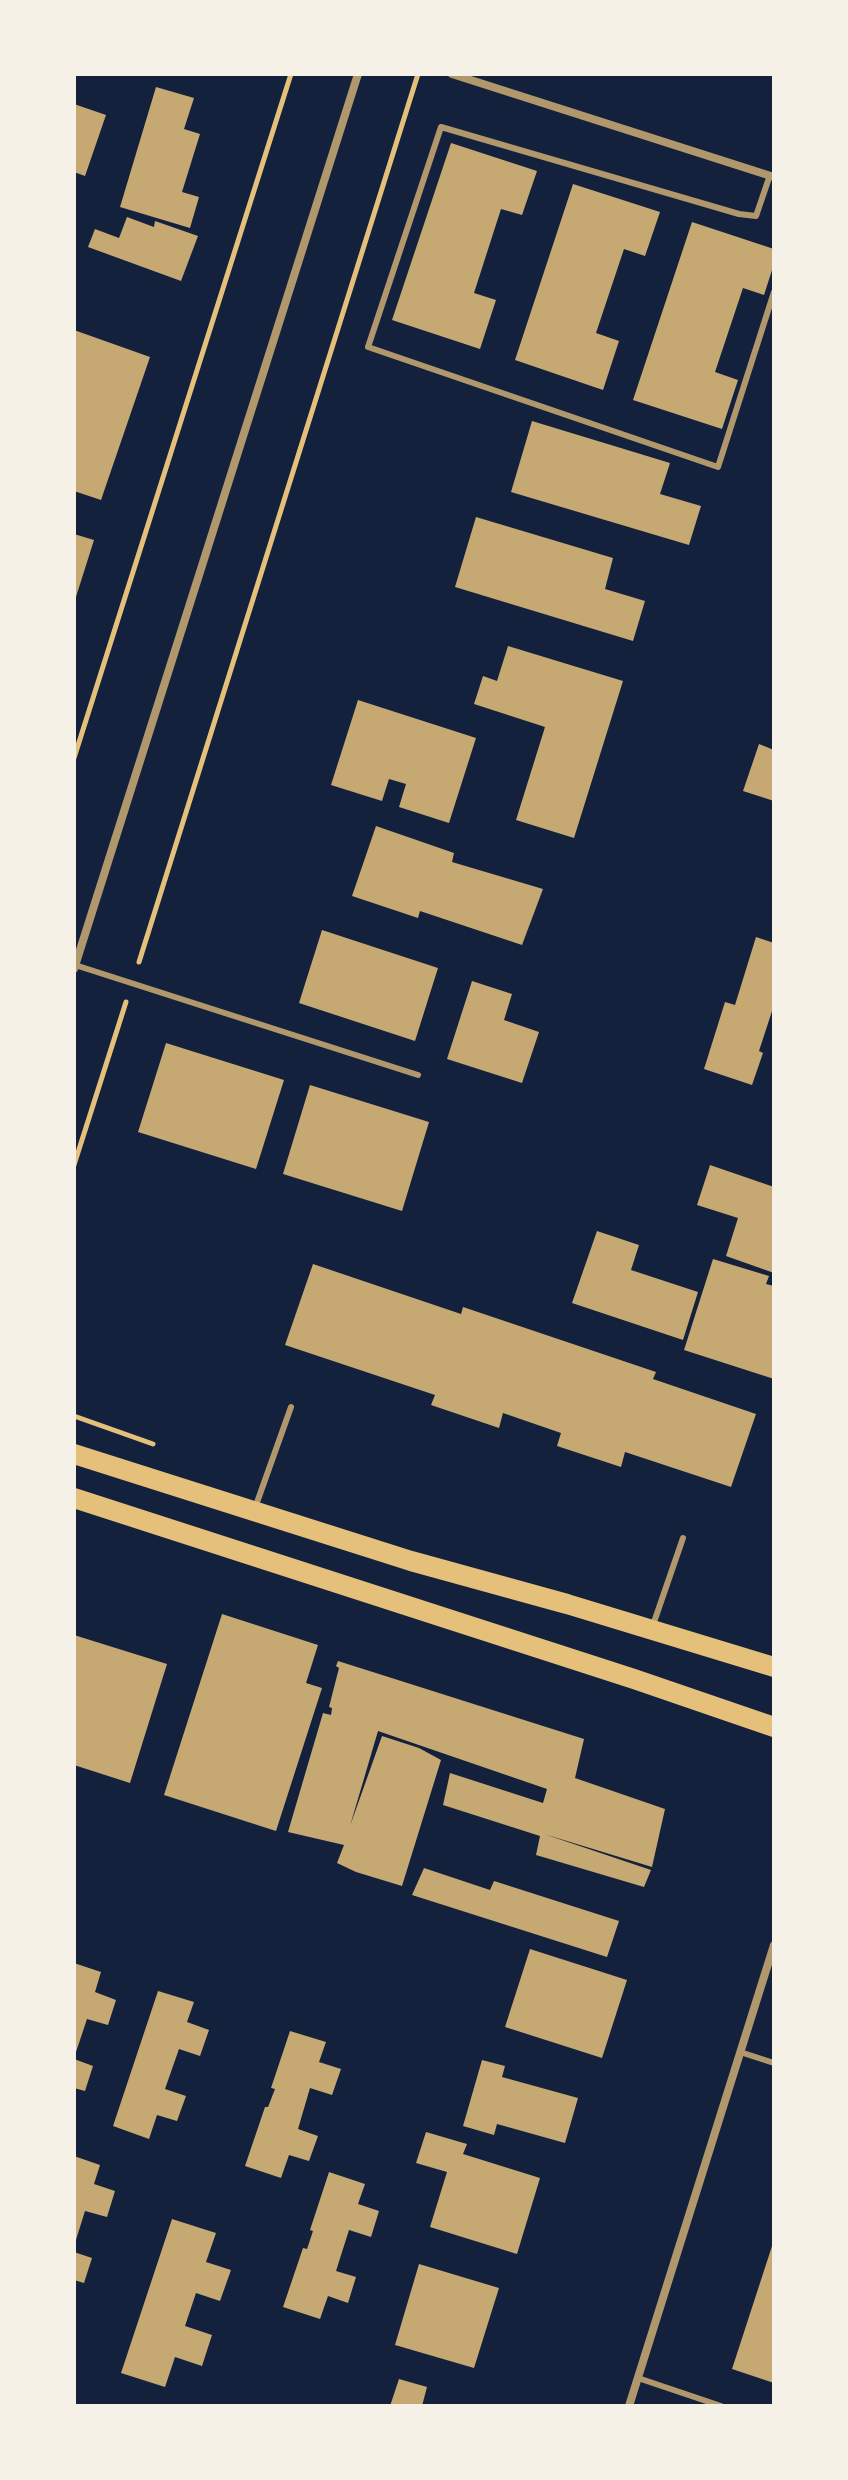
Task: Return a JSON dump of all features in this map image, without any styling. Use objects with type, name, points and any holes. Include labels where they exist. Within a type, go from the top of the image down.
[{"type":"main road","points":[[74,1454],[411,1561],[774,1667]]},
{"type":"main road","points":[[74,1498],[774,1727]]},
{"type":"street","points":[[75,967],[358,74]]},
{"type":"street","points":[[452,74],[772,176]]},
{"type":"street","points":[[629,2406],[774,1945]]},
{"type":"lane","points":[[772,176],[756,216],[739,214],[441,127],[368,347],[718,467],[774,292]]},
{"type":"lane","points":[[75,967],[418,1075]]},
{"type":"lane","points":[[253,1511],[291,1407]]},
{"type":"lane","points":[[651,1629],[683,1538]]},
{"type":"lane","points":[[740,2052],[774,2063]]},
{"type":"lane","points":[[638,2378],[721,2406]]},
{"type":"path","points":[[74,758],[291,74]]},
{"type":"path","points":[[74,1165],[418,74]]},
{"type":"building","points":[[156,87],[194,98],[184,129],[200,134],[182,192],[199,197],[190,228],[120,207]]},
{"type":"building","points":[[74,104],[106,115],[85,176],[74,172]]},
{"type":"building","points":[[451,143],[537,171],[522,215],[501,209],[474,293],[496,300],[480,349],[392,320]]},
{"type":"building","points":[[573,184],[660,212],[645,256],[624,249],[596,333],[619,341],[603,390],[515,360]]},
{"type":"building","points":[[127,217],[154,227],[155,221],[198,236],[181,281],[88,247],[95,229],[119,238]]},
{"type":"building","points":[[692,222],[774,249],[774,264],[764,295],[743,288],[715,372],[738,380],[722,429],[633,400]]},
{"type":"building","points":[[74,330],[150,357],[101,500],[74,491]]},
{"type":"building","points":[[532,421],[670,463],[660,494],[701,506],[689,545],[511,492]]},
{"type":"building","points":[[476,517],[613,558],[605,589],[645,601],[633,641],[455,587]]},
{"type":"building","points":[[74,534],[94,540],[75,600],[74,600]]},
{"type":"building","points":[[508,646],[623,681],[574,838],[516,820],[545,727],[474,704],[483,676],[497,681]]},
{"type":"building","points":[[358,700],[476,738],[449,823],[399,807],[406,784],[389,779],[382,801],[331,785]]},
{"type":"building","points":[[759,744],[774,750],[774,801],[743,791]]},
{"type":"building","points":[[376,826],[454,853],[452,862],[543,889],[522,945],[420,911],[418,918],[352,896]]},
{"type":"building","points":[[322,930],[438,968],[415,1041],[299,1003]]},
{"type":"building","points":[[756,937],[774,943],[774,1005],[752,1085],[704,1069],[725,1002],[735,1005]]},
{"type":"building","points":[[472,981],[512,994],[504,1020],[539,1032],[522,1083],[447,1059]]},
{"type":"building","points":[[166,1043],[284,1080],[256,1169],[138,1132]]},
{"type":"building","points":[[310,1085],[429,1122],[402,1211],[283,1174]]},
{"type":"building","points":[[710,1165],[774,1187],[774,1273],[726,1256],[738,1218],[697,1205]]},
{"type":"building","points":[[597,1231],[639,1245],[631,1270],[698,1292],[683,1340],[572,1303]]},
{"type":"building","points":[[713,1259],[769,1276],[766,1284],[774,1286],[774,1379],[684,1350]]},
{"type":"building","points":[[313,1264],[461,1314],[463,1307],[656,1372],[653,1379],[756,1414],[731,1487],[625,1452],[621,1467],[557,1446],[561,1433],[503,1413],[499,1428],[431,1405],[435,1395],[285,1345]]},
{"type":"building","points":[[222,1614],[318,1645],[306,1683],[322,1688],[276,1831],[164,1795]]},
{"type":"building","points":[[74,1635],[167,1664],[130,1783],[74,1765]]},
{"type":"building","points":[[338,1661],[584,1739],[575,1778],[665,1809],[652,1867],[544,1834],[651,1870],[644,1887],[536,1855],[540,1836],[443,1805],[450,1773],[543,1803],[547,1789],[378,1731],[350,1826],[382,1736],[419,1748],[441,1760],[402,1886],[337,1863],[344,1845],[288,1832],[323,1713],[331,1715],[332,1708],[329,1707]]},
{"type":"building","points":[[424,1868],[490,1890],[494,1881],[619,1921],[607,1957],[412,1895]]},
{"type":"building","points":[[530,1949],[627,1980],[602,2058],[505,2027]]},
{"type":"building","points":[[74,1963],[101,1972],[95,1992],[116,2000],[108,2025],[87,2019],[75,2055]]},
{"type":"building","points":[[158,1991],[194,2002],[187,2022],[209,2030],[200,2056],[179,2049],[165,2089],[186,2096],[177,2121],[157,2115],[149,2139],[113,2126]]},
{"type":"building","points":[[290,2031],[326,2042],[319,2062],[341,2069],[332,2095],[310,2088],[298,2129],[318,2136],[309,2161],[289,2155],[281,2178],[245,2166],[265,2107],[268,2107],[275,2089],[271,2088]]},
{"type":"building","points":[[74,2059],[93,2066],[85,2091],[74,2088]]},
{"type":"building","points":[[482,2060],[505,2066],[502,2077],[578,2098],[565,2143],[497,2124],[494,2135],[463,2126]]},
{"type":"building","points":[[426,2132],[467,2144],[463,2154],[540,2178],[517,2254],[430,2227],[447,2172],[416,2163]]},
{"type":"building","points":[[74,2156],[100,2165],[94,2184],[115,2191],[107,2217],[85,2211],[75,2243]]},
{"type":"building","points":[[329,2172],[365,2184],[358,2204],[379,2211],[371,2237],[349,2230],[336,2271],[356,2277],[348,2303],[328,2296],[320,2319],[283,2307],[303,2248],[307,2249]]},
{"type":"building","points":[[172,2219],[216,2233],[206,2262],[231,2270],[220,2301],[196,2293],[185,2326],[212,2335],[202,2366],[175,2357],[165,2387],[121,2373]]},
{"type":"building","points":[[774,2243],[774,2383],[732,2369]]},
{"type":"building","points":[[74,2252],[92,2258],[84,2283],[74,2280]]},
{"type":"building","points":[[419,2264],[499,2288],[474,2368],[395,2345]]},
{"type":"building","points":[[399,2379],[427,2387],[422,2406],[390,2406]]}]
